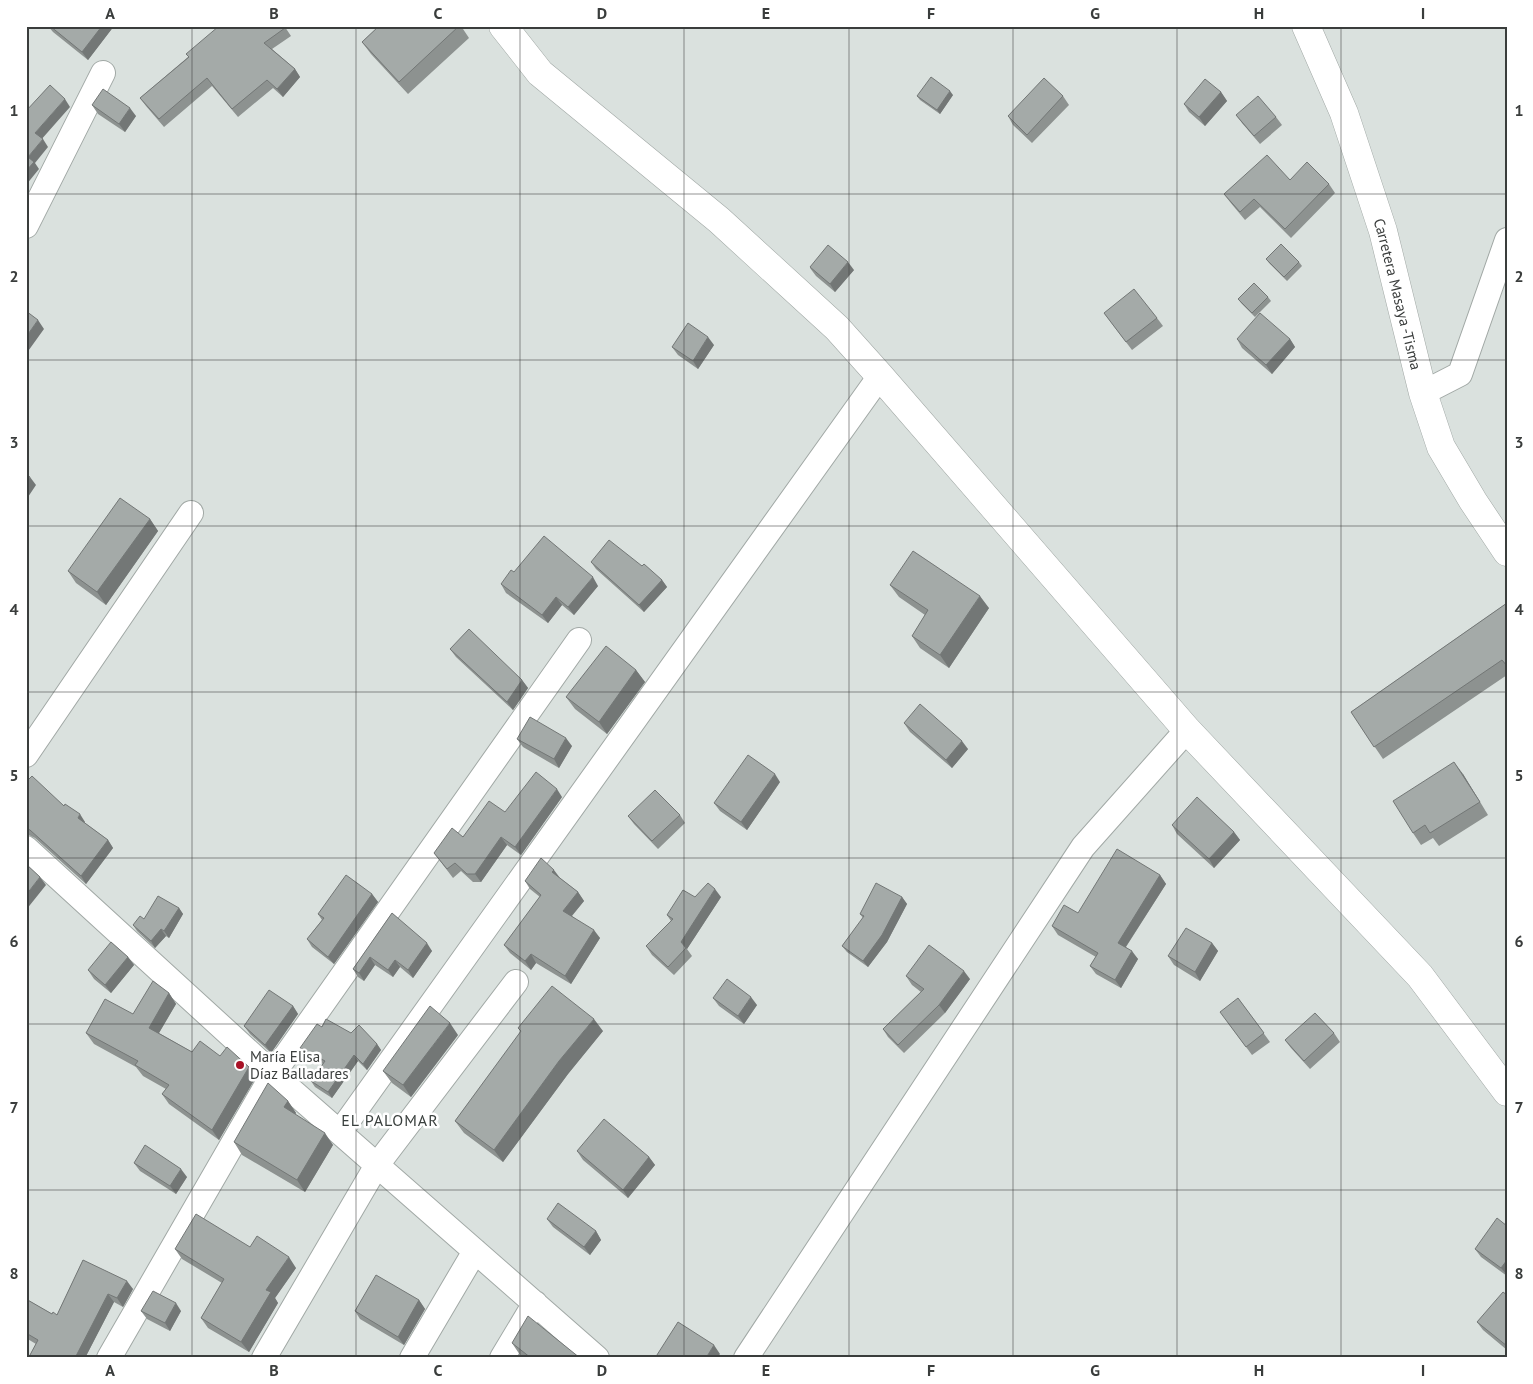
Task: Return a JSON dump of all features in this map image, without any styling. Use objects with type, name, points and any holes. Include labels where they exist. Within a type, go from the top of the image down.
[{"type":"street","points":[[503,26],[540,72],[719,220],[837,328],[1187,730],[1420,976],[1507,1092]]},
{"type":"street","name":"Carretera Masaya -Tisma","points":[[1306,26],[1344,113],[1383,231],[1424,392],[1441,447],[1473,501],[1507,552]]},
{"type":"street","points":[[26,226],[102,73]]},
{"type":"street","points":[[1424,392],[1460,374],[1507,240]]},
{"type":"street","points":[[340,1132],[880,376]]},
{"type":"street","points":[[26,755],[191,513]]},
{"type":"street","points":[[109,1358],[273,1074],[579,640]]},
{"type":"street","points":[[746,1358],[1083,847],[1187,730]]},
{"type":"street","points":[[26,848],[273,1074],[597,1358]]},
{"type":"street","points":[[264,1358],[377,1165],[516,982]]},
{"type":"street","points":[[412,1358],[475,1251]]},
{"type":"street","points":[[502,1358],[535,1304]]},
{"type":"building","points":[[50,26],[102,26],[82,52]]},
{"type":"building","points":[[219,26],[284,26],[285,28],[264,43],[295,69],[277,89],[267,80],[232,109],[207,78],[159,119],[140,98],[189,57],[186,54]]},
{"type":"building","points":[[379,26],[459,26],[399,82],[362,42]]},
{"type":"building","points":[[931,77],[950,91],[937,110],[917,96]]},
{"type":"building","points":[[1044,78],[1063,96],[1027,135],[1008,116]]},
{"type":"building","points":[[1205,79],[1221,92],[1199,117],[1184,104]]},
{"type":"building","points":[[50,85],[65,99],[35,133],[43,139],[28,157],[34,162],[26,171],[26,111]]},
{"type":"building","points":[[103,89],[130,108],[119,124],[92,105]]},
{"type":"building","points":[[1258,96],[1276,117],[1254,136],[1236,115]]},
{"type":"building","points":[[1267,155],[1290,180],[1307,162],[1329,184],[1285,229],[1254,199],[1240,212],[1224,194]]},
{"type":"building","points":[[1281,244],[1299,262],[1284,277],[1266,259]]},
{"type":"building","points":[[828,245],[848,262],[830,284],[810,267]]},
{"type":"building","points":[[1254,283],[1268,297],[1252,313],[1238,299]]},
{"type":"building","points":[[1134,289],[1157,318],[1126,342],[1104,313]]},
{"type":"building","points":[[26,311],[38,320],[26,337]]},
{"type":"building","points":[[1260,313],[1290,339],[1266,365],[1237,339]]},
{"type":"building","points":[[688,323],[708,337],[693,361],[672,347]]},
{"type":"building","points":[[26,474],[30,477],[26,483]]},
{"type":"building","points":[[120,498],[150,519],[97,592],[68,571]]},
{"type":"building","points":[[544,536],[593,577],[568,607],[556,597],[542,615],[501,584],[511,570],[514,572]]},
{"type":"building","points":[[609,540],[642,566],[644,564],[662,580],[639,605],[591,562]]},
{"type":"building","points":[[913,551],[980,596],[940,655],[912,636],[928,610],[890,585]]},
{"type":"building","points":[[1507,603],[1507,666],[1502,660],[1374,747],[1351,712]]},
{"type":"building","points":[[469,629],[522,680],[507,702],[450,649]]},
{"type":"building","points":[[606,646],[636,670],[599,722],[566,697]]},
{"type":"building","points":[[920,704],[962,741],[946,760],[904,723]]},
{"type":"building","points":[[530,717],[566,738],[554,759],[517,739]]},
{"type":"building","points":[[748,755],[775,774],[741,822],[714,803]]},
{"type":"building","points":[[1454,762],[1480,802],[1430,833],[1425,825],[1413,833],[1393,801]]},
{"type":"building","points":[[536,772],[557,789],[515,847],[501,837],[475,874],[467,874],[455,863],[447,869],[434,853],[452,828],[463,837],[489,801],[505,812]]},
{"type":"building","points":[[32,776],[64,806],[65,804],[80,814],[78,818],[108,840],[81,876],[26,828],[26,782]]},
{"type":"building","points":[[655,790],[680,815],[652,841],[628,816]]},
{"type":"building","points":[[1197,797],[1234,832],[1209,859],[1172,825]]},
{"type":"building","points":[[1117,849],[1160,875],[1118,943],[1132,951],[1115,980],[1090,966],[1098,953],[1052,926],[1064,905],[1078,913]]},
{"type":"building","points":[[541,858],[554,870],[552,872],[578,892],[563,911],[594,930],[565,976],[531,954],[525,961],[504,945],[541,895],[525,881]]},
{"type":"building","points":[[26,864],[40,877],[26,895]]},
{"type":"building","points":[[346,875],[372,894],[328,957],[307,939],[324,918],[318,914]]},
{"type":"building","points":[[708,883],[715,889],[681,942],[686,948],[668,967],[646,946],[673,919],[667,915],[683,890],[695,897]]},
{"type":"building","points":[[876,883],[902,897],[882,935],[863,961],[842,946],[864,916],[860,914]]},
{"type":"building","points":[[158,896],[179,908],[164,931],[161,929],[151,941],[133,925],[140,916],[144,919]]},
{"type":"building","points":[[392,913],[427,943],[408,970],[395,960],[388,970],[370,957],[359,973],[353,969]]},
{"type":"building","points":[[1186,928],[1212,943],[1195,972],[1168,956]]},
{"type":"building","points":[[111,942],[128,957],[105,985],[88,970]]},
{"type":"building","points":[[929,945],[964,971],[939,1005],[898,1045],[883,1029],[924,989],[906,976]]},
{"type":"building","points":[[727,979],[751,997],[738,1016],[713,998]]},
{"type":"building","points":[[153,981],[169,993],[149,1028],[192,1052],[200,1041],[220,1056],[227,1047],[249,1067],[212,1130],[162,1094],[169,1085],[135,1065],[138,1061],[86,1033],[105,999],[133,1014]]},
{"type":"building","points":[[552,986],[594,1019],[559,1061],[494,1150],[455,1121],[521,1031],[518,1028]]},
{"type":"building","points":[[269,990],[293,1006],[265,1045],[244,1026]]},
{"type":"building","points":[[1238,998],[1264,1033],[1246,1047],[1220,1012]]},
{"type":"building","points":[[430,1006],[450,1023],[403,1085],[383,1071]]},
{"type":"building","points":[[1315,1013],[1334,1033],[1304,1061],[1285,1040]]},
{"type":"building","points":[[326,1019],[351,1033],[359,1025],[377,1044],[363,1064],[354,1055],[328,1092],[311,1081],[325,1061],[300,1048],[317,1024],[322,1027]]},
{"type":"building","points":[[268,1083],[288,1101],[284,1107],[325,1133],[297,1180],[234,1142]]},
{"type":"building","points":[[604,1119],[649,1157],[623,1190],[577,1151]]},
{"type":"building","points":[[145,1145],[181,1169],[170,1186],[134,1163]]},
{"type":"building","points":[[558,1203],[596,1231],[584,1247],[547,1219]]},
{"type":"building","points":[[196,1214],[250,1247],[257,1236],[289,1257],[266,1290],[271,1292],[241,1342],[201,1318],[224,1279],[175,1249]]},
{"type":"building","points":[[1497,1218],[1507,1226],[1507,1260],[1501,1268],[1475,1249]]},
{"type":"building","points":[[83,1260],[127,1281],[117,1298],[108,1294],[75,1358],[34,1358],[30,1355],[38,1340],[26,1333],[26,1299],[57,1315]]},
{"type":"building","points":[[376,1275],[419,1300],[398,1337],[355,1311]]},
{"type":"building","points":[[153,1291],[176,1303],[165,1323],[141,1311]]},
{"type":"building","points":[[1503,1292],[1507,1295],[1507,1346],[1477,1322]]},
{"type":"building","points":[[528,1316],[580,1358],[531,1358],[512,1343]]},
{"type":"building","points":[[678,1322],[714,1345],[706,1358],[655,1358]]},
{"type":"place","name":"María Elisa Díaz Balladares","points":[[240,1065]]},
{"type":"district","name":"EL PALOMAR","points":[[390,1120]]}]
